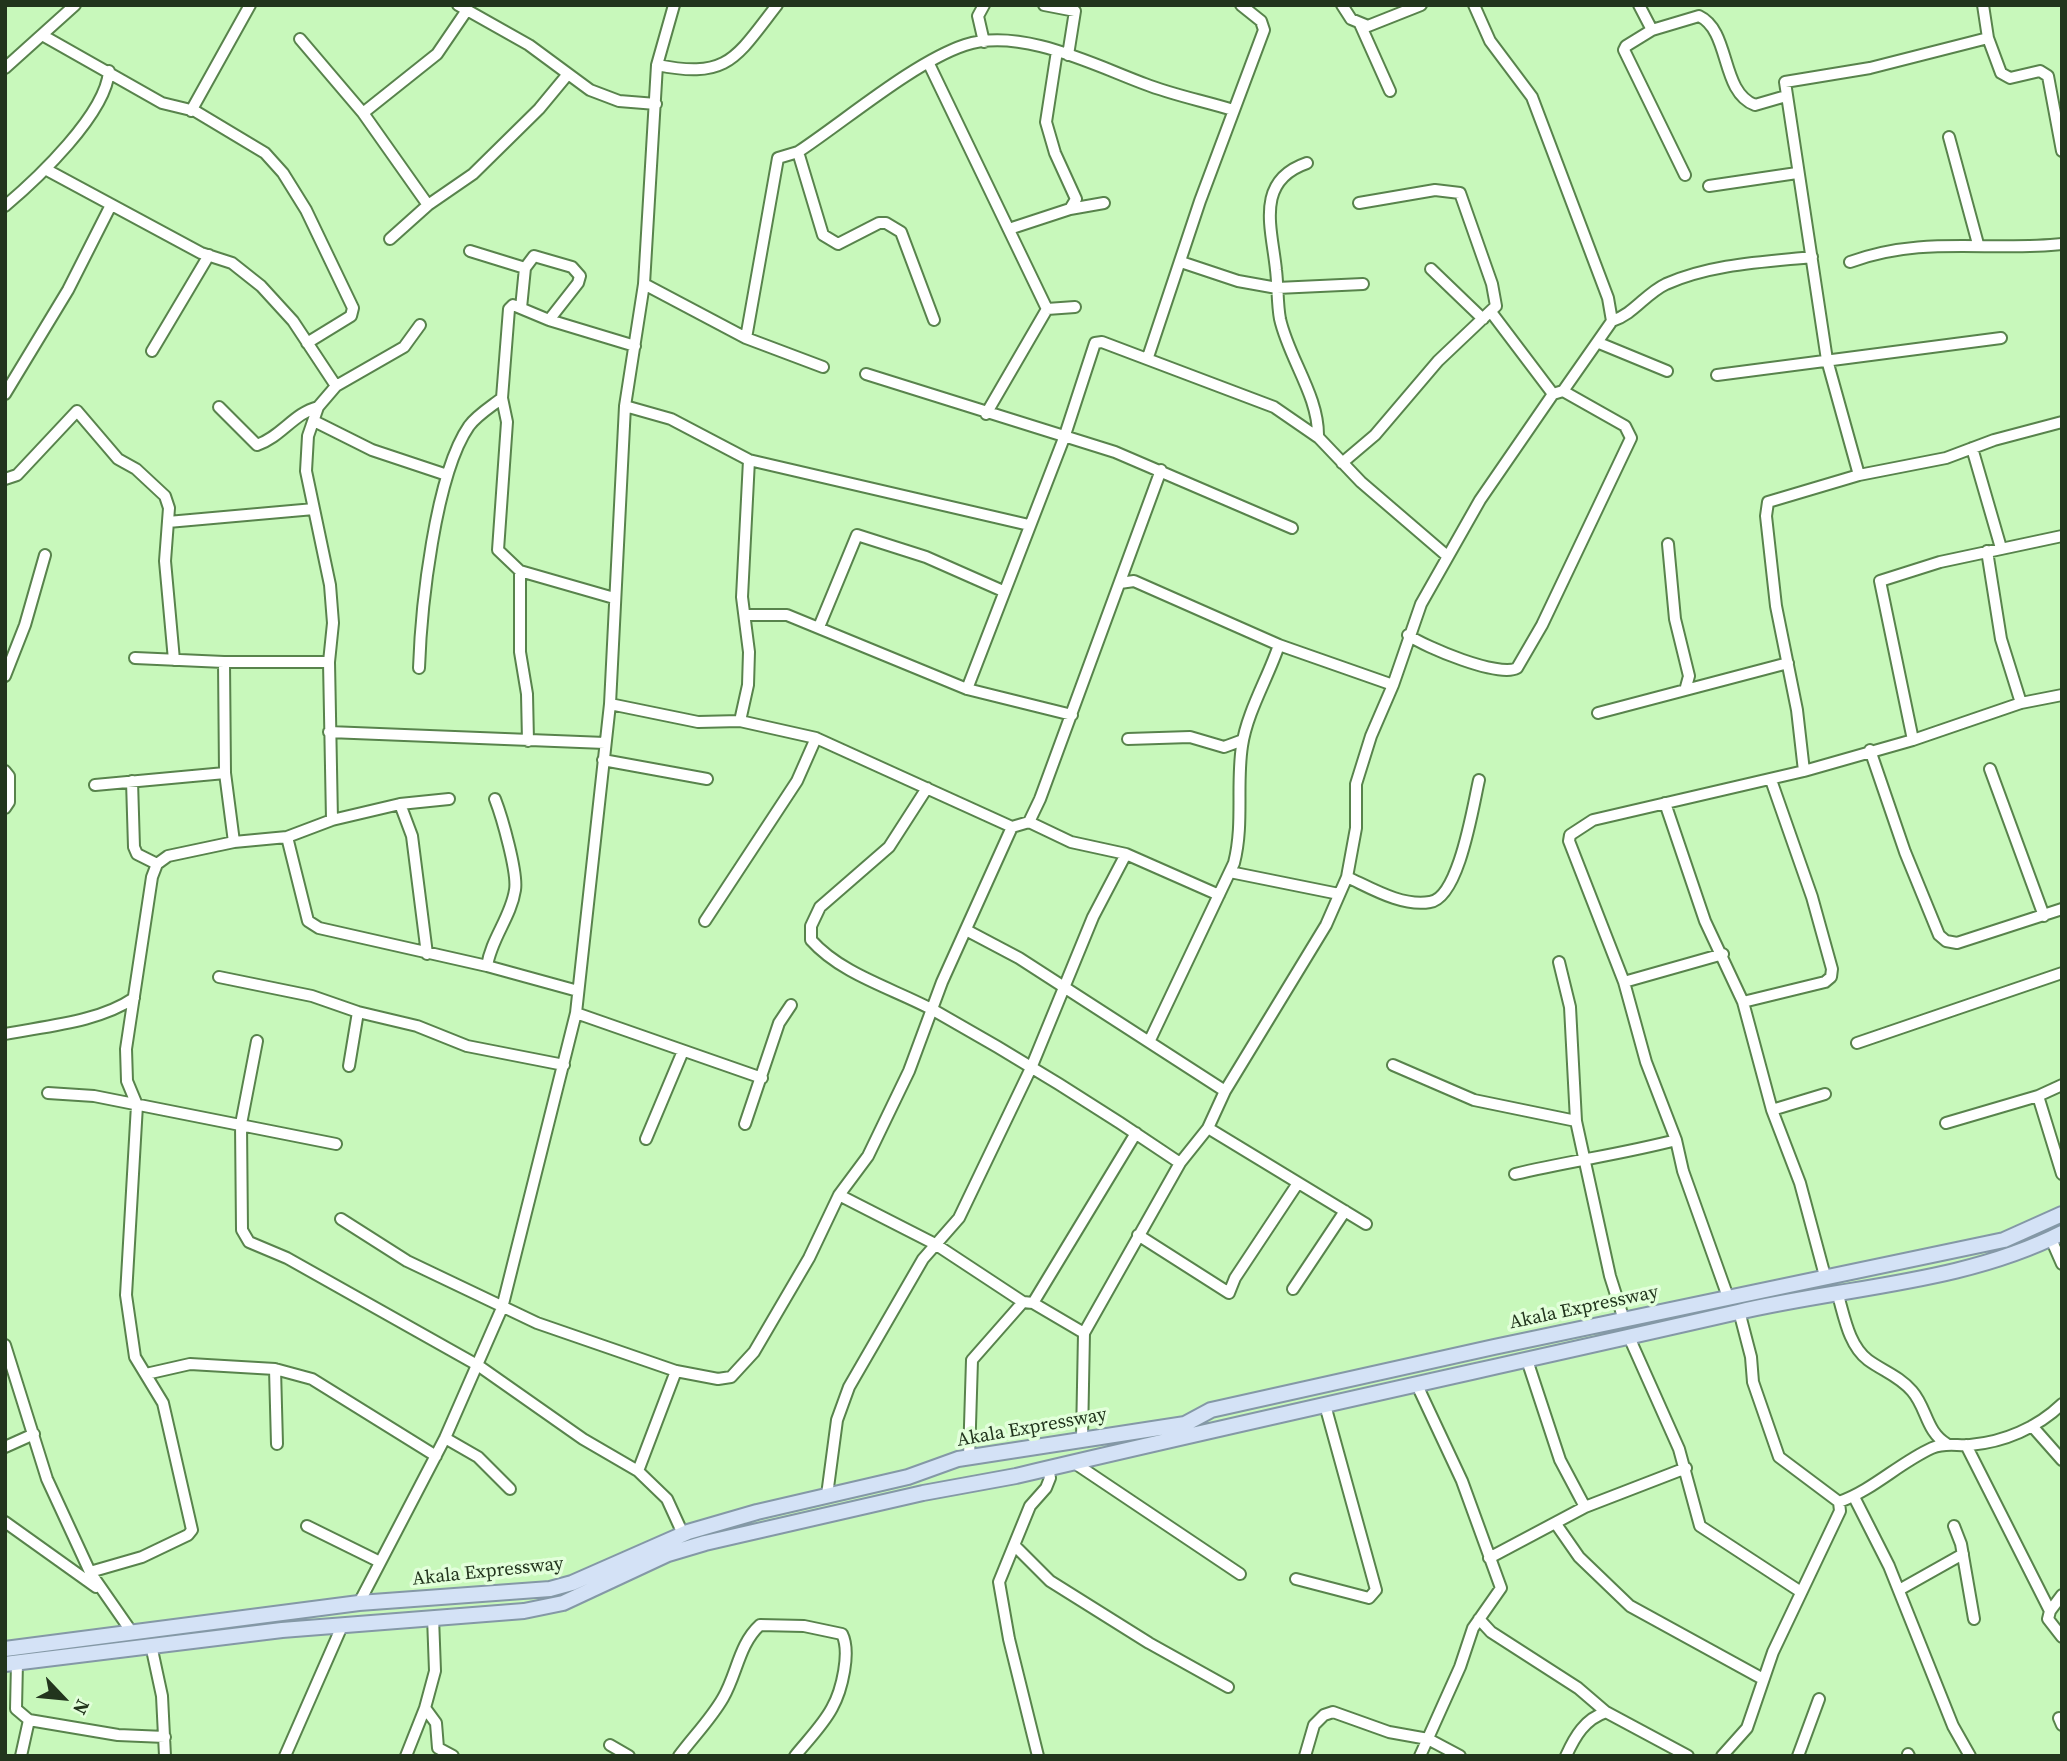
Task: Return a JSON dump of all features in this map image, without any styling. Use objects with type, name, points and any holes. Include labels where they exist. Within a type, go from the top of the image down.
[{"type":"main road","name":"Akala Expressway","points":[[5,1650],[131,1631],[359,1604],[550,1588],[572,1583],[683,1534],[827,1495],[908,1477],[964,1459],[1082,1438],[1185,1424],[1211,1410],[1825,1276],[2004,1240],[2062,1214]]},
{"type":"main road","name":"Akala Expressway","points":[[11,1663],[151,1645],[433,1617],[524,1611],[563,1603],[668,1554],[705,1543],[1016,1476],[1739,1311],[1974,1266],[2025,1252],[2056,1236]]},
{"type":"main road","points":[[1676,1308],[1678,1326]]},
{"type":"main road","points":[[1012,1450],[1016,1476]]},
{"type":"main road","points":[[964,1459],[978,1483]]},
{"type":"street","points":[[5,68],[75,5]]},
{"type":"street","points":[[191,111],[250,5]]},
{"type":"street","points":[[359,1604],[445,1438],[479,1366],[502,1308],[576,1013],[610,704],[625,406],[644,284],[657,65],[674,5]]},
{"type":"street","points":[[657,65],[709,71],[720,66],[734,56],[777,5]]},
{"type":"street","points":[[984,5],[978,16],[984,42]]},
{"type":"street","points":[[1044,5],[1075,11],[1046,122],[1055,153],[1076,199],[1070,209]]},
{"type":"street","points":[[1148,357],[1233,110],[1264,30],[1261,22],[1241,5]]},
{"type":"street","points":[[1342,5],[1351,19],[1368,26],[1420,5]]},
{"type":"street","points":[[1082,1438],[1084,1333],[1180,1163],[1208,1128],[1225,1091],[1307,960],[1347,877],[1356,828],[1356,784],[1371,736],[1393,685],[1408,635],[1446,555],[1514,446],[1599,343],[1612,321],[1608,298],[1532,97],[1490,41],[1474,5]]},
{"type":"street","points":[[1639,5],[1652,30]]},
{"type":"street","points":[[1983,5],[1988,38],[2005,78],[2040,71],[2048,76],[2062,151]]},
{"type":"street","points":[[363,113],[438,54],[463,8],[529,46],[590,90],[620,102],[656,104]]},
{"type":"street","points":[[1685,175],[1624,50],[1652,30],[1699,16],[1706,20],[1733,81],[1744,99],[1755,105],[1786,96]]},
{"type":"street","points":[[1360,24],[1390,91]]},
{"type":"street","points":[[43,35],[162,103],[191,111],[265,153],[283,173],[306,210],[353,308],[351,316],[307,343]]},
{"type":"street","points":[[1859,475],[1827,360],[1785,82],[1789,79],[1870,68],[1988,38]]},
{"type":"street","points":[[300,39],[363,113],[428,205]]},
{"type":"street","points":[[746,338],[776,162],[798,152],[929,64],[964,45],[984,42],[1025,44],[1095,62],[1147,85],[1233,110]]},
{"type":"street","points":[[929,64],[1047,309]]},
{"type":"street","points":[[5,206],[47,170],[73,139],[108,83],[109,71]]},
{"type":"street","points":[[390,239],[428,205],[473,174],[539,109],[568,74]]},
{"type":"street","points":[[1949,136],[1978,243]]},
{"type":"street","points":[[798,152],[823,235],[838,244],[879,223],[901,232],[934,320]]},
{"type":"street","points":[[1307,163],[1284,175],[1269,210],[1280,320],[1317,416],[1318,437]]},
{"type":"street","points":[[47,170],[209,255],[232,263],[261,286],[293,321],[336,386]]},
{"type":"street","points":[[1709,186],[1797,173]]},
{"type":"street","points":[[1342,463],[1375,436],[1438,360],[1487,316],[1496,299],[1460,193],[1435,190],[1359,203]]},
{"type":"street","points":[[1009,229],[1070,209],[1104,203]]},
{"type":"street","points":[[5,394],[68,290],[111,205]]},
{"type":"street","points":[[1850,262],[1892,251],[1978,243],[2020,249],[2062,244]]},
{"type":"street","points":[[470,251],[525,268]]},
{"type":"street","points":[[152,351],[209,255]]},
{"type":"street","points":[[521,308],[525,268],[534,256],[572,267],[580,276],[578,284],[550,320]]},
{"type":"street","points":[[1612,321],[1624,317],[1647,296],[1666,284],[1729,266],[1812,257]]},
{"type":"street","points":[[1181,262],[1238,281],[1277,288],[1363,284]]},
{"type":"street","points":[[1408,635],[1422,645],[1456,657],[1506,671],[1517,668],[1542,625],[1631,438],[1625,426],[1558,392],[1487,316],[1431,269]]},
{"type":"street","points":[[644,284],[746,338],[823,367]]},
{"type":"street","points":[[614,598],[520,571],[498,550],[507,422],[502,398],[509,309],[513,305],[550,320],[635,346]]},
{"type":"street","points":[[1047,309],[1075,307]]},
{"type":"street","points":[[986,414],[1047,309]]},
{"type":"street","points":[[332,820],[329,662],[333,623],[330,585],[306,471],[311,426],[318,407],[336,386],[404,348],[420,325]]},
{"type":"street","points":[[1717,375],[2001,338]]},
{"type":"street","points":[[967,689],[1064,438],[1095,343],[1102,342],[1148,357],[1274,407],[1318,437],[1395,514],[1446,555]]},
{"type":"street","points":[[1599,343],[1667,371]]},
{"type":"street","points":[[866,374],[1064,438],[1097,445],[1292,528]]},
{"type":"street","points":[[419,668],[423,606],[447,475],[469,426],[502,398]]},
{"type":"street","points":[[625,406],[671,419],[749,460],[1029,525]]},
{"type":"street","points":[[219,407],[257,445],[281,433],[307,410],[318,407]]},
{"type":"street","points":[[5,479],[17,475],[76,411],[118,459],[136,469],[165,496],[169,508],[166,561],[174,660]]},
{"type":"street","points":[[1804,771],[1788,663],[1776,606],[1766,516],[1768,502],[1859,475],[1946,458],[2062,422]]},
{"type":"street","points":[[290,425],[311,426],[447,475]]},
{"type":"street","points":[[1972,448],[2001,548]]},
{"type":"street","points":[[740,721],[748,685],[746,615],[742,597],[749,460]]},
{"type":"street","points":[[1029,822],[1072,715],[1161,470]]},
{"type":"street","points":[[168,522],[314,509]]},
{"type":"street","points":[[818,627],[857,535],[926,557],[1003,591]]},
{"type":"street","points":[[1913,740],[1880,581],[1987,551],[2062,536]]},
{"type":"street","points":[[1668,544],[1675,619],[1687,682]]},
{"type":"street","points":[[1987,551],[2001,639],[2021,703]]},
{"type":"street","points":[[5,676],[25,625],[45,555]]},
{"type":"street","points":[[1126,564],[1134,581]]},
{"type":"street","points":[[520,571],[520,652],[527,694],[528,741]]},
{"type":"street","points":[[1120,583],[1134,581],[1279,645],[1393,685]]},
{"type":"street","points":[[746,615],[787,615],[967,689],[1072,715]]},
{"type":"street","points":[[1149,1042],[1230,872],[1240,839],[1243,740],[1279,645]]},
{"type":"street","points":[[135,657],[224,663],[329,662]]},
{"type":"street","points":[[224,663],[226,774],[234,842]]},
{"type":"street","points":[[1598,713],[1687,682],[1698,684],[1788,663]]},
{"type":"street","points":[[1728,1297],[1683,1171],[1676,1140],[1646,1062],[1625,982],[1569,841],[1570,835],[1593,820],[1771,780],[1913,740],[2021,703],[2062,695]]},
{"type":"street","points":[[610,704],[698,722],[740,721],[816,738],[1012,827],[1029,822],[1072,842],[1126,853],[1219,895]]},
{"type":"street","points":[[329,732],[605,743]]},
{"type":"street","points":[[1128,740],[1190,737],[1224,747],[1243,740]]},
{"type":"street","points":[[705,921],[797,781],[816,738]]},
{"type":"street","points":[[1870,750],[1905,852],[1939,935],[1946,941],[1957,943],[2062,909]]},
{"type":"street","points":[[603,760],[707,779]]},
{"type":"street","points":[[1990,769],[2044,916]]},
{"type":"street","points":[[5,771],[9,776],[9,802],[5,808]]},
{"type":"street","points":[[95,785],[226,774]]},
{"type":"street","points":[[1347,877],[1388,896],[1406,900],[1430,902],[1441,897],[1456,873],[1479,780]]},
{"type":"street","points":[[1743,1002],[1825,982],[1831,977],[1832,969],[1812,897],[1771,780]]},
{"type":"street","points":[[132,781],[134,847],[137,854],[157,864]]},
{"type":"street","points":[[928,789],[889,847],[820,906],[811,926],[811,940],[827,954],[875,983],[933,1010],[1031,1068],[1180,1163]]},
{"type":"street","points":[[90,1572],[142,1557],[188,1535],[192,1530],[163,1403],[135,1357],[126,1295],[137,1105],[127,1081],[126,1049],[152,877],[157,864],[168,856],[234,842],[287,837],[332,820],[400,804],[449,799]]},
{"type":"street","points":[[486,966],[489,948],[516,888],[503,818],[495,799]]},
{"type":"street","points":[[1665,803],[1705,921],[1723,954],[1743,1002],[1772,1110],[1800,1183],[1825,1276]]},
{"type":"street","points":[[400,804],[412,836],[427,954]]},
{"type":"street","points":[[341,1219],[407,1261],[502,1308],[676,1371],[718,1379],[732,1377],[742,1367],[809,1258],[839,1195],[868,1156],[909,1071],[966,930],[1012,827]]},
{"type":"street","points":[[287,837],[308,921],[319,928],[486,966],[578,991]]},
{"type":"street","points":[[827,1495],[837,1420],[849,1387],[923,1258],[959,1218],[1031,1068],[1093,917],[1126,853]]},
{"type":"street","points":[[1230,872],[1339,894]]},
{"type":"street","points":[[966,930],[1019,958],[1225,1091]]},
{"type":"street","points":[[1625,982],[1723,954]]},
{"type":"street","points":[[1559,962],[1570,1007],[1576,1121],[1586,1157],[1588,1181],[1624,1320]]},
{"type":"street","points":[[1857,1043],[2062,973]]},
{"type":"street","points":[[219,978],[312,996],[358,1012],[417,1026],[467,1046],[564,1066]]},
{"type":"street","points":[[5,1034],[72,1021],[124,1005],[134,998]]},
{"type":"street","points":[[745,1124],[779,1023],[791,1005]]},
{"type":"street","points":[[349,1066],[358,1012]]},
{"type":"street","points":[[576,1013],[762,1078]]},
{"type":"street","points":[[257,1041],[241,1124],[242,1230],[249,1242],[287,1258],[479,1366],[583,1439],[638,1471],[667,1499],[683,1534]]},
{"type":"street","points":[[646,1139],[683,1051]]},
{"type":"street","points":[[1393,1065],[1474,1100],[1576,1121]]},
{"type":"street","points":[[1946,1124],[2038,1096],[2062,1085]]},
{"type":"street","points":[[48,1093],[137,1105],[336,1144]]},
{"type":"street","points":[[1772,1110],[1825,1094]]},
{"type":"street","points":[[2038,1096],[2062,1174]]},
{"type":"street","points":[[1208,1128],[1366,1224]]},
{"type":"street","points":[[964,1459],[972,1360],[1028,1303],[1136,1133]]},
{"type":"street","points":[[1515,1174],[1676,1140]]},
{"type":"street","points":[[1138,1235],[1229,1293],[1234,1278],[1298,1183]]},
{"type":"street","points":[[839,1195],[922,1238],[1028,1303],[1084,1333]]},
{"type":"street","points":[[1293,1289],[1345,1211]]},
{"type":"street","points":[[2056,1236],[2062,1264]]},
{"type":"street","points":[[1837,1292],[1854,1343],[1864,1357],[1894,1374],[1914,1393],[1936,1437],[1947,1444]]},
{"type":"street","points":[[1722,1756],[1747,1728],[1763,1679],[1840,1511],[1839,1502],[1779,1457],[1753,1382],[1751,1357],[1739,1311]]},
{"type":"street","points":[[1629,1337],[1686,1468],[1695,1517],[1705,1532],[1801,1592]]},
{"type":"street","points":[[5,1345],[47,1479],[90,1572],[131,1631]]},
{"type":"street","points":[[1527,1360],[1560,1460],[1585,1507]]},
{"type":"street","points":[[146,1374],[190,1364],[275,1368],[312,1380],[436,1456]]},
{"type":"street","points":[[275,1368],[277,1444]]},
{"type":"street","points":[[638,1471],[676,1371]]},
{"type":"street","points":[[1417,1385],[1462,1481],[1501,1588],[1479,1619],[1420,1756]]},
{"type":"street","points":[[1839,1502],[1854,1497],[1933,1448],[2006,1437],[2032,1426],[2062,1404]]},
{"type":"street","points":[[1296,1579],[1369,1598],[1376,1590],[1325,1405]]},
{"type":"street","points":[[2032,1426],[2062,1460]]},
{"type":"street","points":[[5,1447],[34,1434]]},
{"type":"street","points":[[445,1438],[478,1457],[510,1489]]},
{"type":"street","points":[[1966,1445],[2050,1611]]},
{"type":"street","points":[[1073,1461],[1240,1574]]},
{"type":"street","points":[[1038,1756],[1009,1639],[999,1582],[1030,1506],[1046,1488],[1050,1478],[1048,1468]]},
{"type":"street","points":[[1489,1558],[1585,1507],[1686,1468]]},
{"type":"street","points":[[1854,1497],[1899,1590],[1953,1726],[1970,1756]]},
{"type":"street","points":[[5,1522],[102,1590]]},
{"type":"street","points":[[1556,1524],[1579,1557],[1630,1606],[1763,1679]]},
{"type":"street","points":[[307,1526],[380,1562]]},
{"type":"street","points":[[1954,1526],[1963,1554],[1974,1619]]},
{"type":"street","points":[[1015,1546],[1050,1581],[1149,1643],[1228,1687]]},
{"type":"street","points":[[1899,1590],[1963,1554]]},
{"type":"street","points":[[2062,1595],[2050,1611],[2048,1619],[2062,1637]]},
{"type":"street","points":[[405,1756],[425,1708],[435,1671],[433,1617]]},
{"type":"street","points":[[1479,1619],[1491,1632],[1578,1688],[1606,1712],[1688,1756]]},
{"type":"street","points":[[679,1756],[722,1700],[753,1632],[761,1625],[804,1626],[842,1634],[846,1642],[840,1687],[832,1708],[795,1756]]},
{"type":"street","points":[[285,1756],[342,1626]]},
{"type":"street","points":[[151,1645],[162,1696],[164,1756]]},
{"type":"street","points":[[11,1663],[16,1709],[29,1720],[118,1735],[165,1737]]},
{"type":"street","points":[[1798,1756],[1819,1699]]},
{"type":"street","points":[[425,1708],[436,1723],[437,1752],[453,1756]]},
{"type":"street","points":[[1305,1756],[1314,1725],[1324,1715],[1333,1712],[1389,1732],[1428,1739],[1460,1756]]},
{"type":"street","points":[[1566,1756],[1581,1729],[1592,1718],[1606,1712]]},
{"type":"street","points":[[21,1756],[29,1720]]},
{"type":"street","points":[[610,1745],[629,1756]]}]
